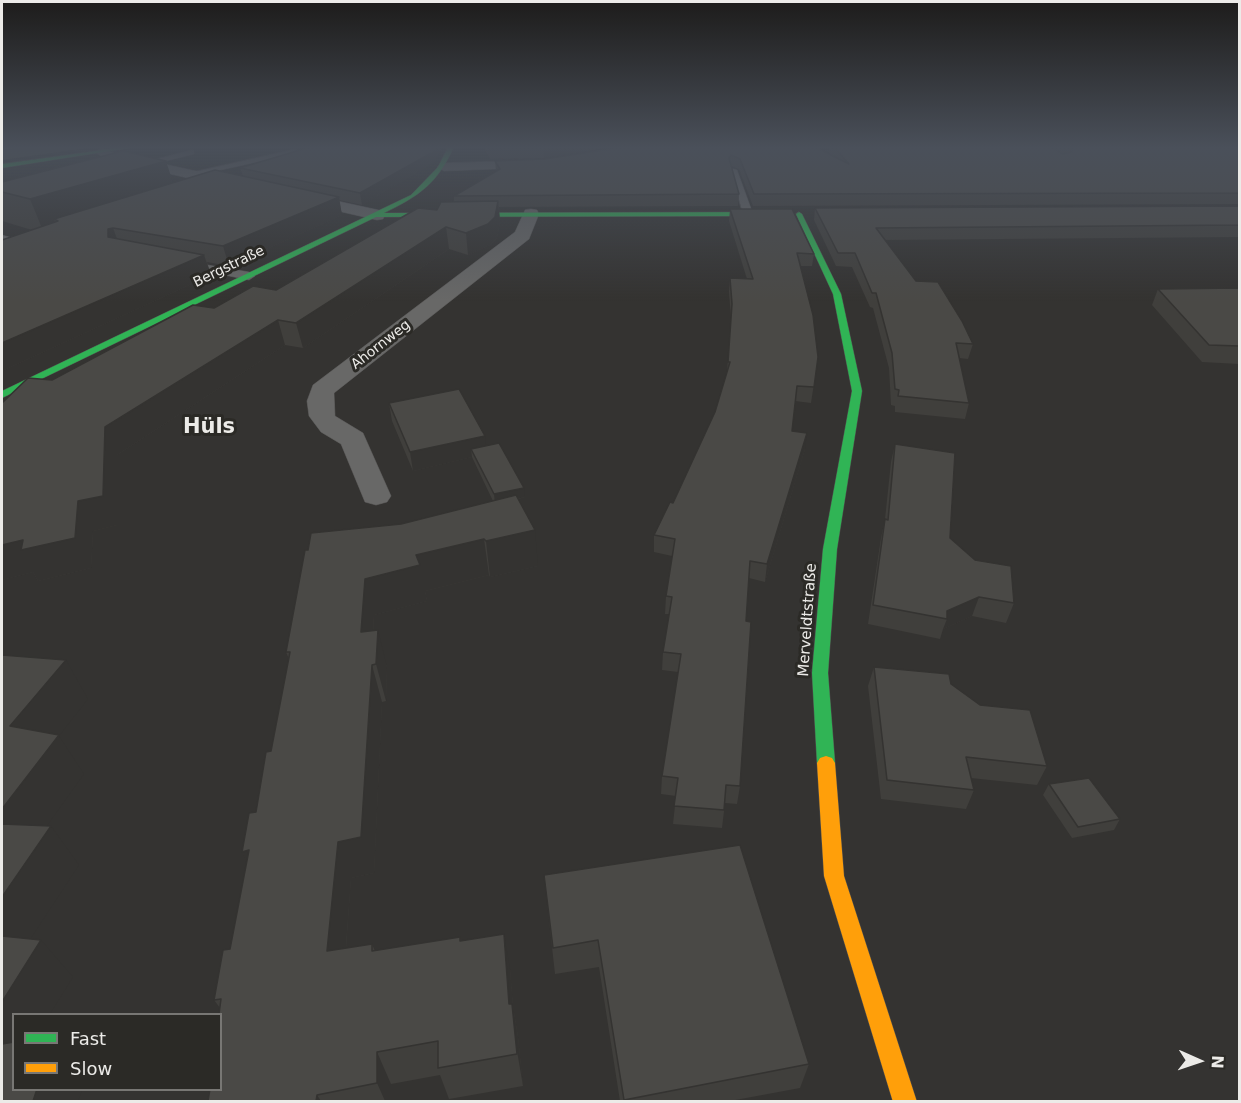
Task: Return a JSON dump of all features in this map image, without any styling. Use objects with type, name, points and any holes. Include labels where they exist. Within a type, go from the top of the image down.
[{"type":"main road","name":"Bergstraße","points":[[2,395],[408,198]]},
{"type":"main road","points":[[376,214],[748,214]]},
{"type":"main road","name":"Merveldtstraße","points":[[748,214],[805,214],[837,294],[857,390],[830,549],[820,674],[834,876],[905,1101]]},
{"type":"street","points":[[305,198],[376,214]]},
{"type":"street","name":"Ahornweg","points":[[376,496],[353,439],[326,426],[318,407],[322,390],[523,235],[531,214]]},
{"type":"lane","points":[[743,198],[748,214]]},
{"type":"lane","points":[[2,238],[27,242],[2,252]]},
{"type":"lane","points":[[174,262],[249,276]]},
{"type":"building","points":[[121,198],[336,198],[223,246],[108,229],[108,237],[204,255],[2,343],[2,240],[58,221],[54,219]]},
{"type":"building","points":[[498,201],[495,217],[488,224],[466,233],[446,227],[296,323],[278,320],[105,427],[103,496],[78,501],[75,538],[21,550],[23,540],[2,545],[2,403],[28,378],[52,380],[193,305],[214,308],[253,286],[276,290],[418,208],[437,210],[441,202]]},
{"type":"building","points":[[1239,206],[1239,225],[876,228],[916,281],[938,282],[962,321],[973,344],[956,343],[969,403],[898,396],[899,390],[895,389],[892,353],[876,293],[872,293],[855,253],[838,253],[815,208]]},
{"type":"building","points":[[730,209],[792,209],[814,254],[797,253],[813,315],[818,357],[814,387],[797,386],[792,431],[807,433],[767,564],[750,561],[746,621],[751,622],[740,786],[726,785],[724,810],[674,806],[678,778],[662,776],[681,654],[663,652],[672,597],[666,596],[675,539],[654,535],[670,502],[673,503],[715,412],[730,362],[728,362],[732,304],[730,278],[753,279]]},
{"type":"building","points":[[1239,288],[1239,346],[1209,345],[1158,289]]},
{"type":"building","points":[[459,389],[485,436],[410,452],[389,403]]},
{"type":"building","points":[[499,443],[524,488],[494,494],[471,449]]},
{"type":"building","points":[[895,444],[955,453],[950,538],[975,560],[1011,566],[1014,603],[979,597],[947,611],[947,619],[873,605],[885,519],[888,520]]},
{"type":"building","points":[[516,495],[535,530],[416,555],[420,565],[365,579],[361,632],[378,630],[376,664],[372,665],[361,837],[338,842],[327,951],[372,944],[372,951],[460,937],[460,941],[504,934],[509,1004],[512,1004],[517,1054],[438,1068],[438,1041],[377,1052],[377,1083],[317,1095],[316,1101],[208,1101],[210,1091],[222,1091],[222,1013],[219,1013],[221,999],[214,1000],[223,950],[230,949],[249,850],[242,852],[249,813],[256,812],[266,752],[271,751],[290,652],[286,652],[305,550],[308,550],[311,533],[401,524]]},
{"type":"building","points":[[2,655],[66,660],[10,726],[59,735],[2,809]]},
{"type":"building","points":[[874,667],[949,674],[951,684],[980,705],[1030,710],[1047,766],[966,757],[974,790],[887,780]]},
{"type":"building","points":[[1089,778],[1120,819],[1078,827],[1049,784]]},
{"type":"building","points":[[2,824],[51,826],[2,897]]},
{"type":"building","points":[[740,845],[809,1064],[624,1100],[598,940],[553,948],[544,875]]},
{"type":"building","points":[[2,936],[41,940],[2,1002]]},
{"type":"building","points":[[12,1042],[12,1091],[36,1091],[33,1101],[2,1101],[2,1044]]},
{"type":"traffic: fast","points":[[2,395],[408,198]]},
{"type":"traffic: fast","points":[[377,215],[773,214]]},
{"type":"traffic: fast","points":[[799,214],[837,294],[857,391],[830,549],[820,673],[826,763]]},
{"type":"traffic: slow","points":[[826,763],[834,876],[905,1102]]},
{"type":"district","name":"Hüls","points":[[209,428]]}]
